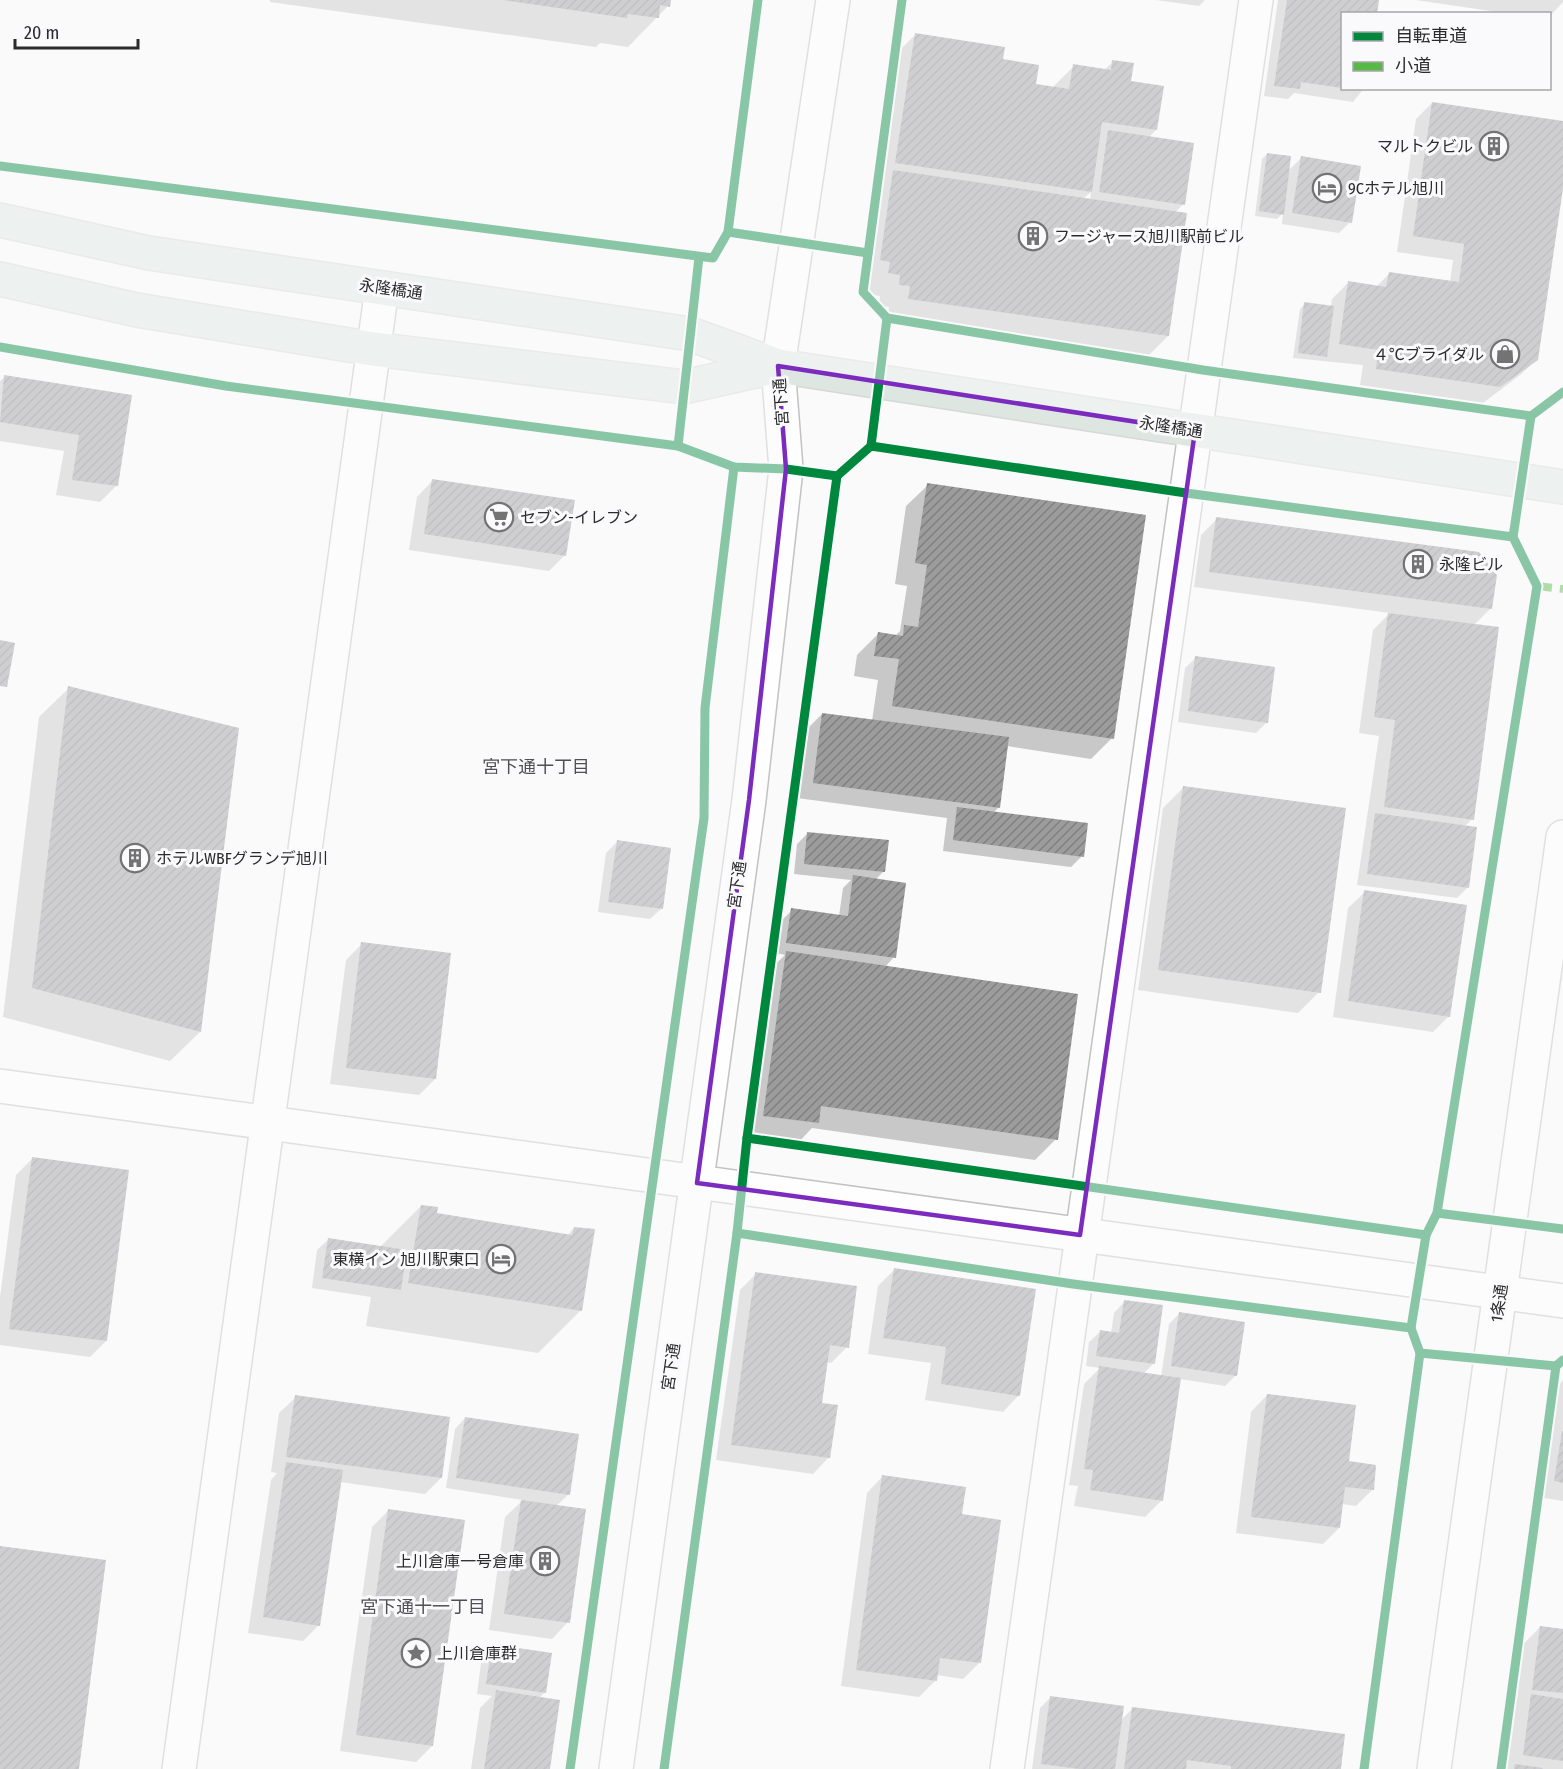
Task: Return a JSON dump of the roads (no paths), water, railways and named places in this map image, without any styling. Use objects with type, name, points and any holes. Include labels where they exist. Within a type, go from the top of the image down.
[{"type":"main road","name":"永隆橋通","points":[[0,220],[149,253],[690,334],[778,366],[1563,487]]},
{"type":"main road","name":"永隆橋通","points":[[0,279],[137,310],[373,349],[684,387],[778,366]]},
{"type":"street","name":"宮下通","points":[[616,1769],[748,800],[786,469],[778,366],[832,0]]},
{"type":"street","points":[[1007,1769],[1080,1235],[1256,0]]},
{"type":"street","points":[[179,1769],[382,288]]},
{"type":"street","name":"1条通","points":[[1434,1769],[1563,837]]},
{"type":"street","points":[[0,1086],[1563,1301]]},
{"type":"place","name":"マルトクビル","points":[[1494,146]]},
{"type":"place","name":"9Cホテル旭川","points":[[1327,188]]},
{"type":"place","name":"フージャース旭川駅前ビル","points":[[1033,236]]},
{"type":"place","name":"４℃ブライダル","points":[[1505,354]]},
{"type":"place","name":"セブン-イレブン","points":[[499,517]]},
{"type":"place","name":"永隆ビル","points":[[1418,564]]},
{"type":"place","name":"ホテルWBFグランデ旭川","points":[[135,858]]},
{"type":"place","name":"東横イン 旭川駅東口","points":[[501,1259]]},
{"type":"place","name":"上川倉庫一号倉庫","points":[[545,1561]]},
{"type":"place","name":"上川倉庫群","points":[[416,1653]]},
{"type":"district","name":"宮下通十丁目","points":[[536,767]]},
{"type":"district","name":"宮下通十一丁目","points":[[423,1607]]}]
